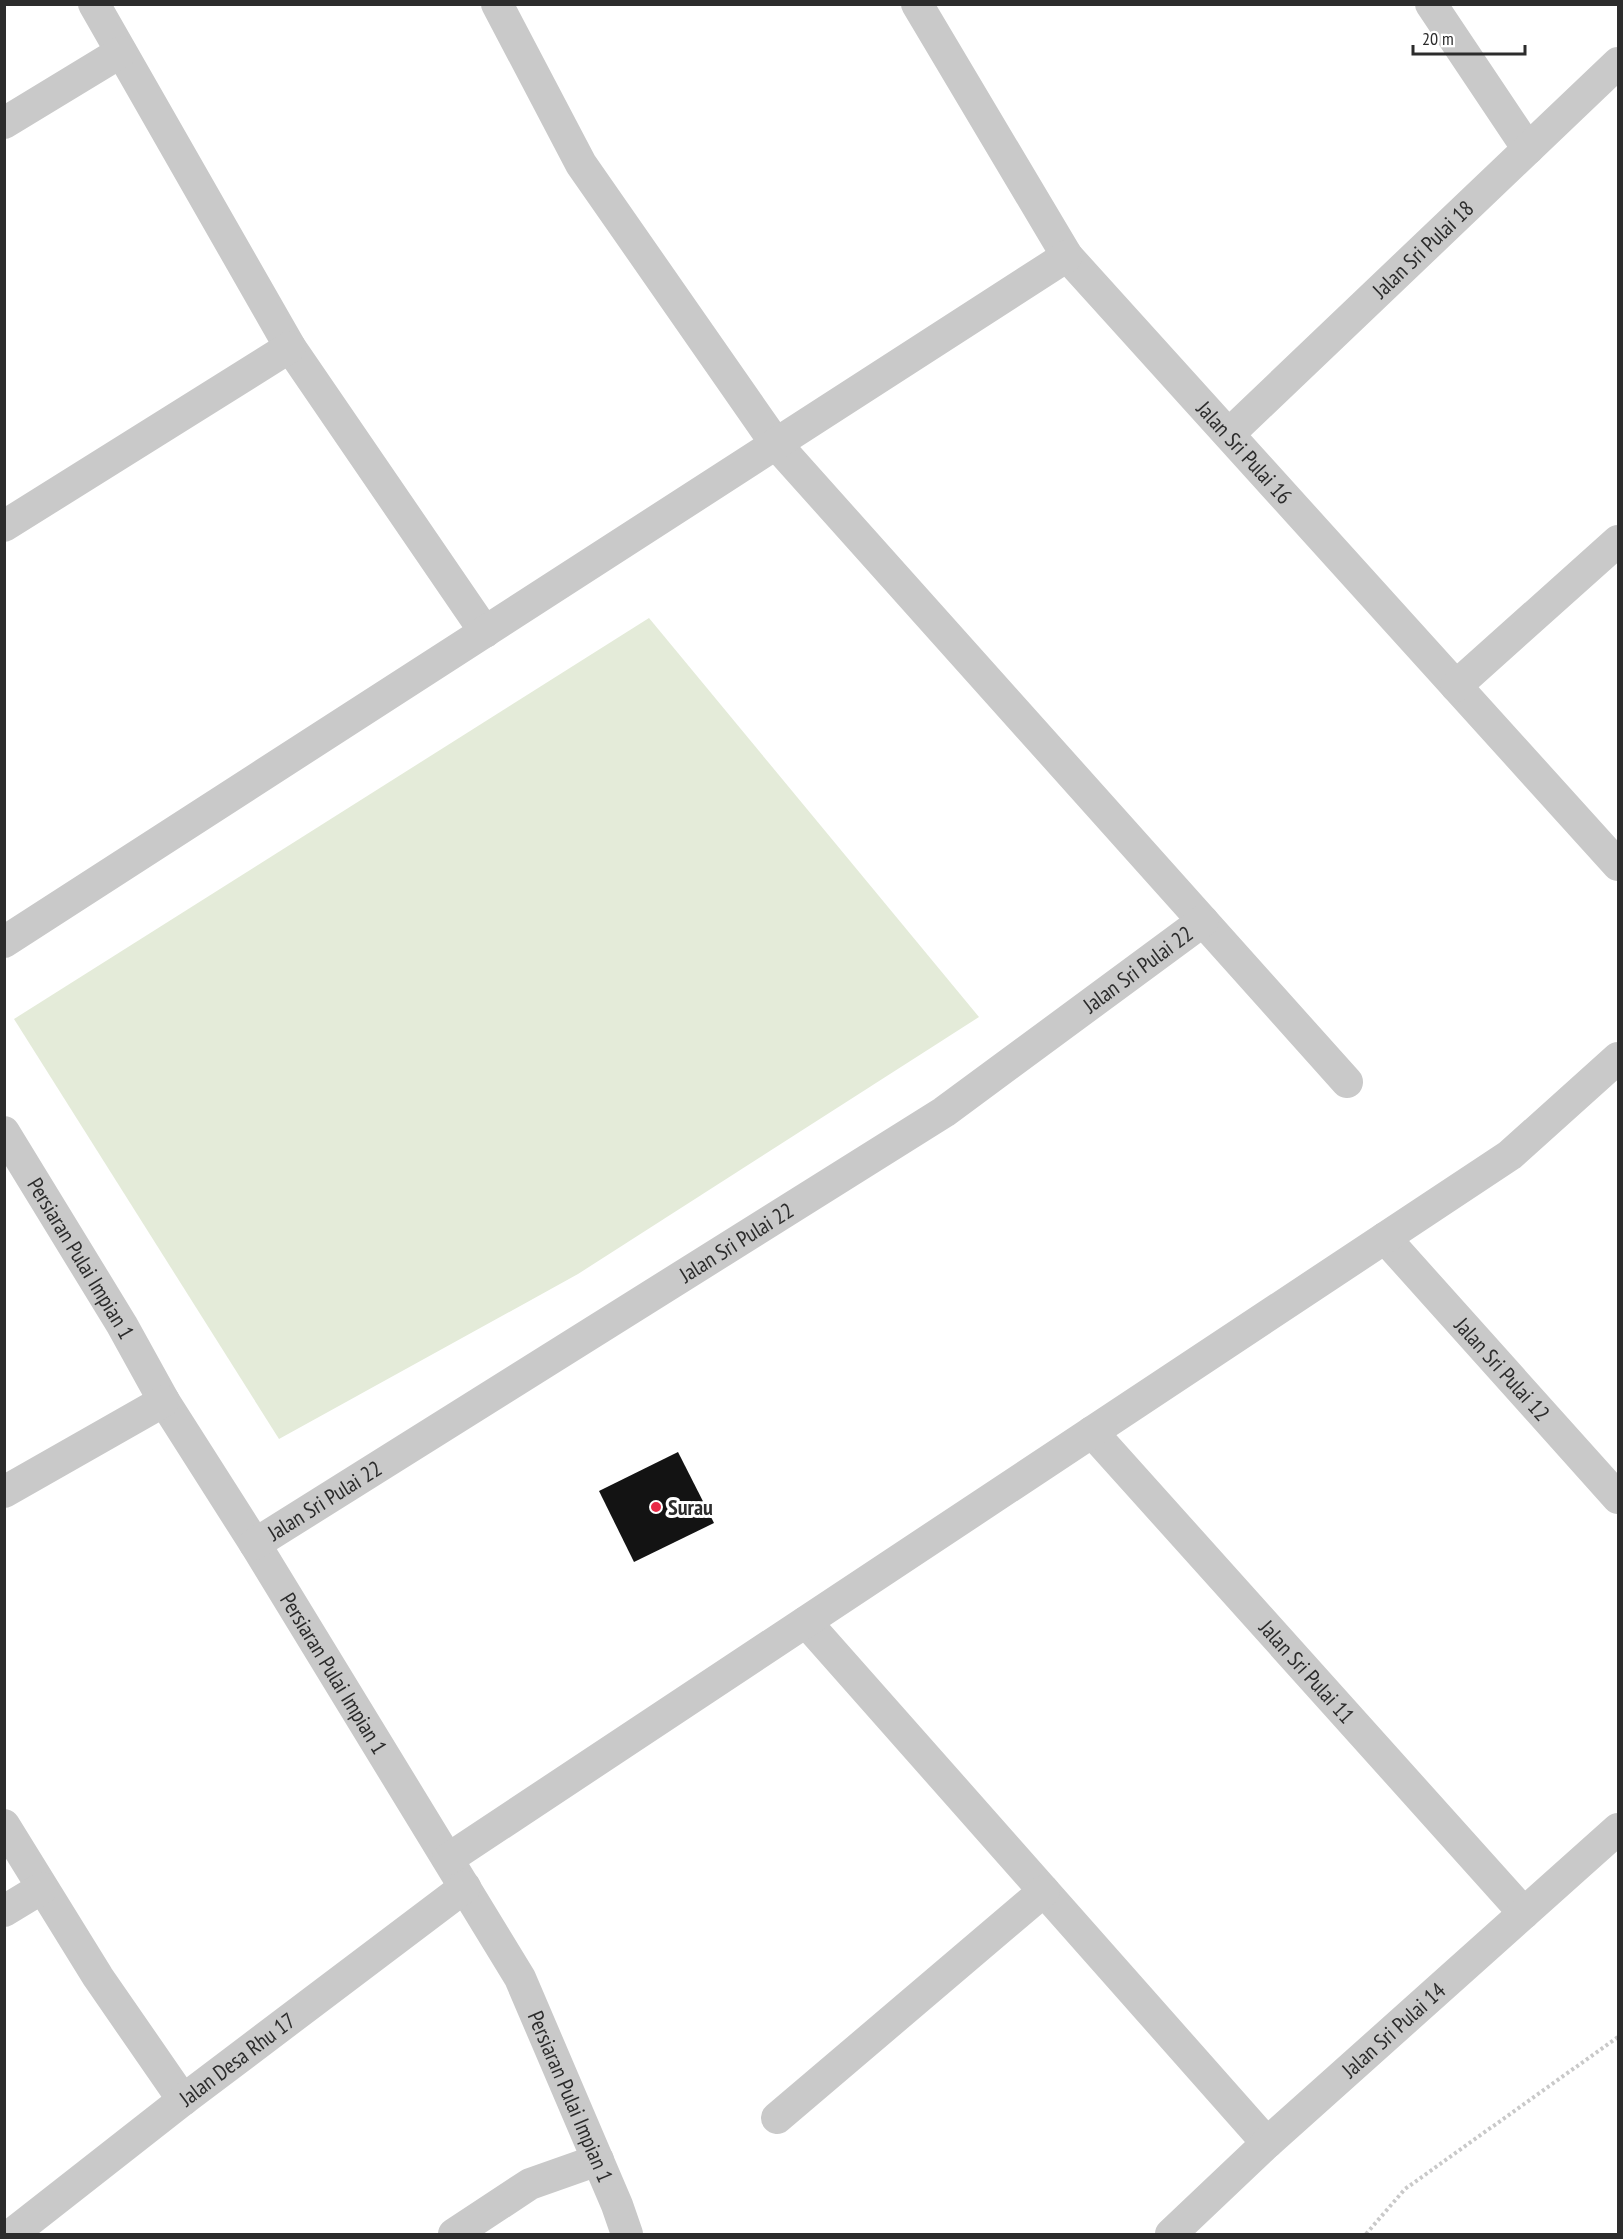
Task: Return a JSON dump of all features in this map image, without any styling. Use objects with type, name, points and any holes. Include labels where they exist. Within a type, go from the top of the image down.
[{"type":"street","points":[[94,4],[291,347],[485,632]]},
{"type":"street","points":[[496,4],[581,164],[776,444],[1347,1082]]},
{"type":"street","name":"Jalan Sri Pulai 16","points":[[917,4],[1067,256],[1618,865]]},
{"type":"street","points":[[1431,4],[1528,149]]},
{"type":"street","points":[[4,123],[121,52]]},
{"type":"street","name":"Jalan Sri Pulai 18","points":[[1228,434],[1618,63]]},
{"type":"street","points":[[4,942],[1067,256]]},
{"type":"street","points":[[4,526],[291,347]]},
{"type":"street","points":[[1456,686],[1618,541]]},
{"type":"street","name":"Jalan Sri Pulai 22","points":[[255,1544],[944,1112],[1203,921]]},
{"type":"street","points":[[448,1859],[1510,1155],[1618,1058]]},
{"type":"street","name":"Persiaran Pulai Impian 1","points":[[4,1132],[122,1325],[164,1401],[255,1544],[520,1978],[598,2160],[627,2235]]},
{"type":"street","name":"Jalan Sri Pulai 12","points":[[1385,1238],[1618,1498]]},
{"type":"street","points":[[4,1492],[164,1401]]},
{"type":"street","name":"Jalan Sri Pulai 11","points":[[1092,1432],[1524,1913]]},
{"type":"street","points":[[806,1622],[1267,2142]]},
{"type":"street","points":[[4,1825],[98,1977],[183,2100]]},
{"type":"street","name":"Jalan Sri Pulai 14","points":[[1171,2235],[1267,2142],[1618,1828]]},
{"type":"street","name":"Jalan Desa Rhu 17","points":[[12,2235],[183,2100],[465,1887]]},
{"type":"street","points":[[4,1911],[42,1888]]},
{"type":"street","points":[[777,2118],[1044,1891]]},
{"type":"street","points":[[454,2235],[530,2184],[598,2160]]},
{"type":"path","points":[[1366,2235],[1406,2189],[1618,2037]]},
{"type":"green space","points":[[649,618],[979,1017],[578,1274],[279,1439],[14,1019]]},
{"type":"building","name":"Surau","points":[[678,1452],[714,1523],[634,1562],[599,1491]]},
{"type":"place","name":"Surau","points":[[656,1507]]}]
